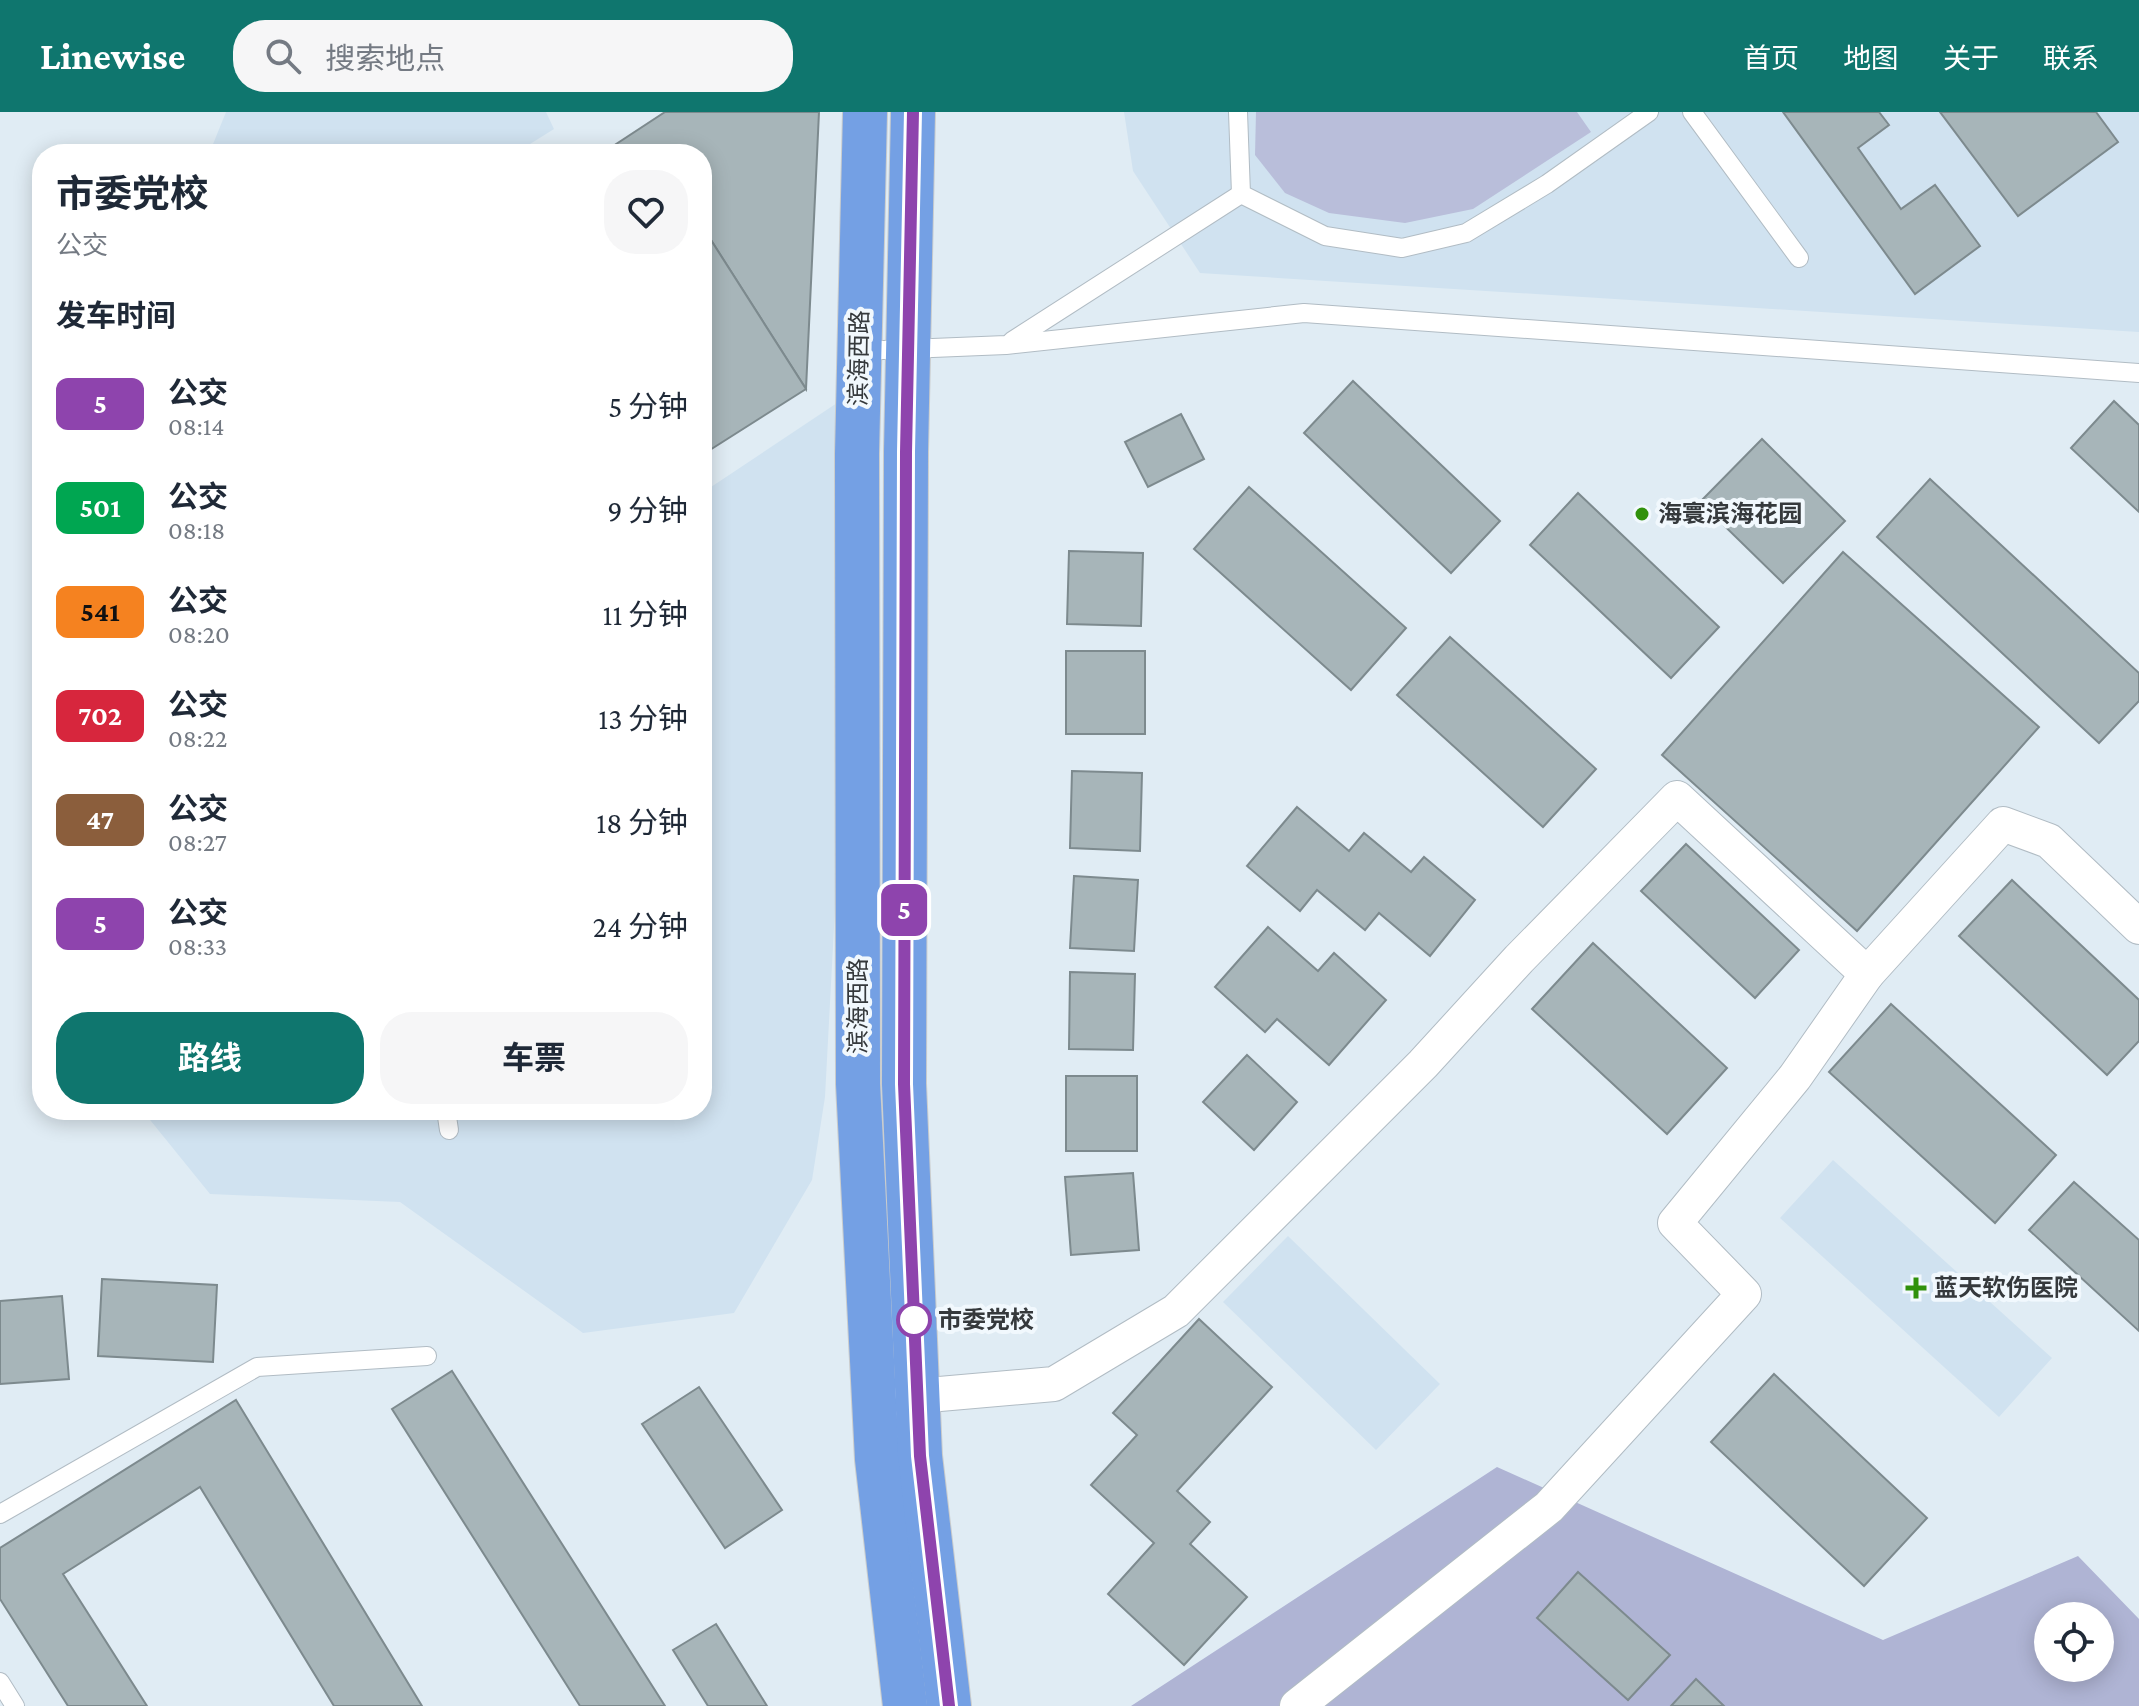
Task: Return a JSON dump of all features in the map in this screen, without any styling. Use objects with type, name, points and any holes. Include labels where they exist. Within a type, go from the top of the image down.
[{"type":"highway","name":"滨海西路","points":[[865,112],[859,351],[858,1084],[877,1459],[905,1706]]},
{"type":"highway","name":"滨海西路","points":[[913,112],[908,349],[904,1084],[920,1456],[949,1706]]},
{"type":"street","points":[[874,1399],[1054,1384],[1176,1311],[1423,1064],[1519,959],[1677,798],[1867,974]]},
{"type":"street","points":[[1297,1706],[1549,1507],[1744,1294],[1675,1223],[1795,1077],[1867,974],[2003,824],[2049,841],[2139,927]]},
{"type":"lane","points":[[1238,112],[1241,194]]},
{"type":"lane","points":[[1241,194],[1325,236],[1402,248],[1466,233],[1547,184],[1649,112]]},
{"type":"lane","points":[[1692,112],[1799,258]]},
{"type":"lane","points":[[1006,345],[1241,194]]},
{"type":"lane","points":[[859,351],[1006,345],[1304,313],[2139,373]]},
{"type":"lane","points":[[448,1120],[449,1130]]},
{"type":"lane","points":[[0,1514],[257,1367],[427,1356]]},
{"type":"lane","points":[[0,1682],[15,1706]]},
{"type":"shaded area","points":[[226,112],[546,112],[554,129],[530,144],[213,144]]},
{"type":"shaded area","points":[[1124,112],[2139,112],[2139,332],[1200,273],[1133,171]]},
{"type":"shaded area","points":[[1256,112],[1577,112],[1591,132],[1473,209],[1405,223],[1329,213],[1285,193],[1255,155]]},
{"type":"shaded area","points":[[837,403],[836,890],[825,1097],[812,1180],[734,1313],[583,1333],[400,1202],[210,1194],[150,1120],[712,1120],[712,486]]},
{"type":"shaded area","name":"蓝天软伤医院","points":[[1833,1160],[2052,1358],[1999,1417],[1780,1218]]},
{"type":"shaded area","points":[[1288,1236],[1440,1384],[1376,1450],[1223,1302]]},
{"type":"shaded area","points":[[1497,1467],[1883,1640],[2078,1556],[2139,1619],[2139,1706],[1131,1706]]},
{"type":"building","points":[[665,112],[819,112],[806,389],[712,242],[712,144],[616,144]]},
{"type":"building","points":[[1783,112],[1879,112],[1889,125],[1858,148],[1901,209],[1935,185],[1980,246],[1915,294]]},
{"type":"building","points":[[1940,112],[2096,112],[2118,142],[2018,216]]},
{"type":"building","points":[[712,242],[806,389],[712,449]]},
{"type":"building","points":[[1353,381],[1500,521],[1451,573],[1304,433]]},
{"type":"building","points":[[2114,401],[2139,425],[2139,512],[2071,448]]},
{"type":"building","points":[[1181,414],[1204,459],[1148,487],[1125,442]]},
{"type":"building","points":[[1762,439],[1845,521],[1783,583],[1700,502]]},
{"type":"building","points":[[1930,479],[2139,673],[2139,701],[2099,743],[1877,537]]},
{"type":"building","points":[[1249,487],[1406,628],[1351,690],[1194,549]]},
{"type":"building","points":[[1578,493],[1719,627],[1671,678],[1530,545]]},
{"type":"building","points":[[1069,551],[1143,553],[1141,626],[1067,624]]},
{"type":"building","points":[[1843,552],[2039,727],[1857,931],[1662,755]]},
{"type":"building","points":[[1450,637],[1596,769],[1543,827],[1397,695]]},
{"type":"building","points":[[1066,651],[1145,651],[1145,734],[1066,734]]},
{"type":"building","points":[[1072,771],[1142,773],[1140,851],[1070,848]]},
{"type":"building","points":[[1297,807],[1349,851],[1364,833],[1411,872],[1424,857],[1475,900],[1430,956],[1379,913],[1365,930],[1317,890],[1300,911],[1247,866]]},
{"type":"building","points":[[1686,844],[1799,950],[1755,998],[1641,891]]},
{"type":"building","points":[[1074,876],[1138,880],[1134,951],[1070,948]]},
{"type":"building","points":[[2012,880],[2139,1000],[2139,1041],[2107,1075],[1959,936]]},
{"type":"building","points":[[1268,927],[1318,971],[1334,953],[1386,1000],[1329,1065],[1277,1019],[1265,1032],[1215,987]]},
{"type":"building","points":[[1593,943],[1727,1068],[1667,1134],[1532,1009]]},
{"type":"building","points":[[1070,972],[1135,974],[1133,1050],[1069,1049]]},
{"type":"building","points":[[1891,1004],[2056,1155],[1995,1223],[1829,1072]]},
{"type":"building","points":[[1247,1055],[1297,1102],[1254,1150],[1203,1102]]},
{"type":"building","points":[[1066,1076],[1137,1076],[1137,1151],[1066,1151]]},
{"type":"building","points":[[1133,1173],[1139,1250],[1071,1255],[1065,1177]]},
{"type":"building","points":[[2074,1182],[2139,1240],[2139,1331],[2029,1230]]},
{"type":"building","points":[[102,1279],[217,1285],[213,1362],[98,1356]]},
{"type":"building","points":[[62,1296],[69,1379],[0,1384],[0,1301]]},
{"type":"building","points":[[1199,1319],[1272,1387],[1177,1491],[1210,1522],[1190,1544],[1247,1597],[1184,1665],[1108,1594],[1154,1543],[1091,1485],[1137,1435],[1113,1413]]},
{"type":"building","points":[[452,1371],[665,1706],[580,1706],[392,1409]]},
{"type":"building","points":[[1774,1374],[1927,1518],[1864,1586],[1711,1442]]},
{"type":"building","points":[[699,1387],[782,1510],[725,1548],[642,1424]]},
{"type":"building","points":[[236,1400],[422,1706],[334,1706],[200,1487],[63,1574],[147,1706],[68,1706],[0,1599],[0,1548]]},
{"type":"building","points":[[1578,1572],[1670,1655],[1628,1700],[1537,1618]]},
{"type":"building","points":[[716,1624],[767,1706],[708,1706],[673,1650]]},
{"type":"building","points":[[1696,1679],[1724,1706],[1671,1706]]},
{"type":"bus line","name":"5","points":[[913,112],[906,452],[904,1084],[920,1456],[949,1706]]},
{"type":"place","name":"海寰滨海花园","points":[[1642,514]]},
{"type":"place","name":"蓝天软伤医院","points":[[1916,1288]]},
{"type":"place","name":"市委党校","points":[[914,1320]]}]
